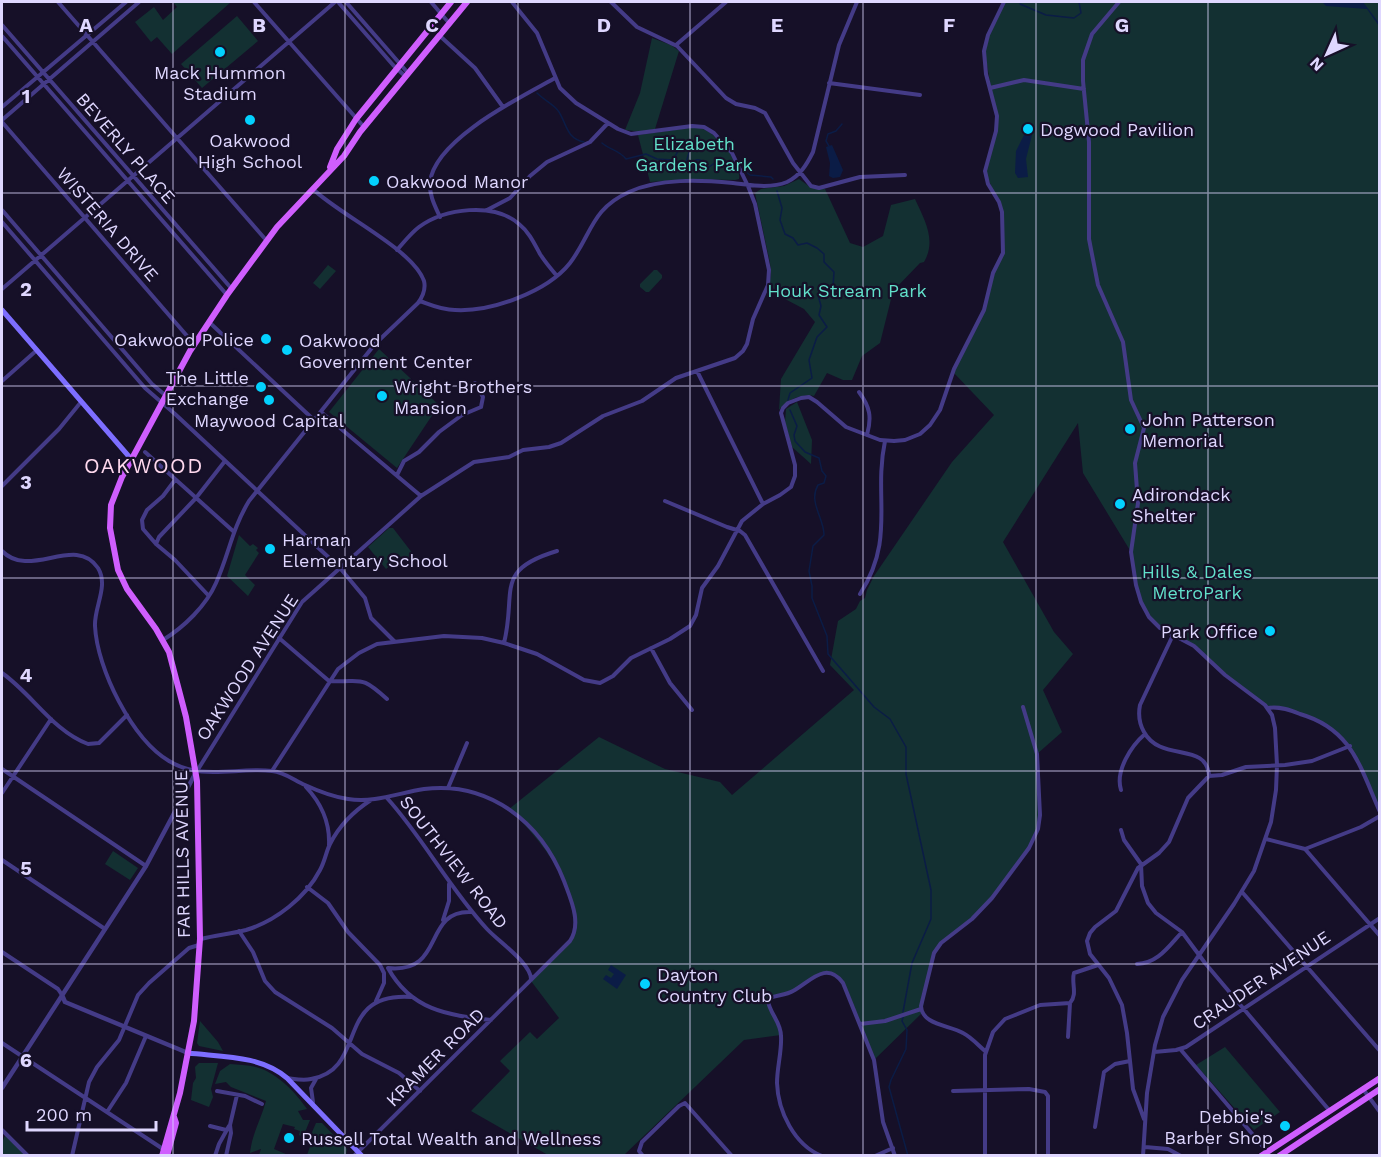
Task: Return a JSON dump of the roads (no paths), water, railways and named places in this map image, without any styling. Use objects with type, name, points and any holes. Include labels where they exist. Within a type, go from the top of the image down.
[{"type":"main road","name":"FAR HILLS AVENUE","points":[[329,171],[338,149],[356,119],[451,2]]},
{"type":"main road","name":"FAR HILLS AVENUE","points":[[164,1153],[194,1021],[200,942],[196,772],[177,678],[163,640],[127,589],[116,561],[110,528],[111,505],[132,460],[194,344],[231,288],[266,240],[344,156],[364,127],[467,2]]},
{"type":"main road","points":[[2,310],[132,460]]},
{"type":"main road","points":[[188,1053],[261,1063],[275,1069],[358,1154]]},
{"type":"main road","points":[[1265,1154],[1380,1078]]},
{"type":"main road","points":[[1279,1155],[1380,1089]]},
{"type":"street","points":[[58,2],[266,240]]},
{"type":"street","points":[[2,108],[126,2]]},
{"type":"street","points":[[2,121],[138,2]]},
{"type":"street","points":[[254,2],[364,127]]},
{"type":"street","points":[[2,289],[337,2],[407,75]]},
{"type":"street","points":[[346,2],[399,68]]},
{"type":"street","points":[[431,2],[449,24]]},
{"type":"street","name":"OAKWOOD AVENUE","points":[[2,1088],[146,866],[196,772],[307,596],[421,496],[474,462],[509,457],[523,450],[561,443],[603,416],[642,401],[676,378],[732,359],[743,351],[747,344],[753,319],[768,285],[768,263],[757,211],[732,153],[714,133],[704,127],[692,126],[638,134],[624,132],[567,97],[555,78],[537,33],[512,2]]},
{"type":"street","points":[[611,2],[643,31],[676,45],[726,98],[736,104],[755,108],[765,113],[800,172],[815,188],[860,177],[905,175]]},
{"type":"street","points":[[676,45],[726,2]]},
{"type":"street","points":[[420,301],[438,308],[458,310],[487,306],[535,291],[557,276],[571,262],[598,215],[627,193],[646,186],[688,182],[748,186],[787,182],[800,172],[809,160],[819,135],[839,45],[857,2]]},
{"type":"street","points":[[272,771],[329,681],[342,665],[377,644],[471,636],[504,643],[544,657],[579,678],[596,684],[609,680],[631,658],[681,633],[690,626],[696,615],[702,588],[718,566],[744,519],[763,504],[787,491],[793,483],[794,460],[781,413],[788,403],[801,398],[811,398],[846,427],[885,441],[900,441],[920,434],[936,416],[948,393],[954,369],[984,310],[993,273],[1003,253],[1002,212],[988,184],[985,171],[997,124],[996,108],[986,74],[984,46],[1004,2]]},
{"type":"street","points":[[1119,2],[1097,27],[1088,43],[1083,64],[1089,142],[1087,216],[1089,244],[1098,285],[1123,342],[1131,400],[1144,429],[1135,463],[1138,503],[1131,552],[1133,573],[1138,594],[1149,617],[1160,628],[1194,646],[1231,681],[1268,708],[1275,728],[1277,765],[1274,805],[1266,839],[1254,871],[1198,954],[1163,1017],[1154,1052],[1144,1119],[1143,1155]]},
{"type":"street","name":"BEVERLY PLACE","points":[[2,25],[231,288]]},
{"type":"street","name":"BEVERLY PLACE","points":[[2,36],[227,295]]},
{"type":"street","points":[[440,36],[475,68],[503,107]]},
{"type":"street","points":[[440,217],[430,188],[437,163],[464,135],[503,107],[555,78]]},
{"type":"street","points":[[990,88],[1024,80],[1084,89]]},
{"type":"street","points":[[829,82],[920,95]]},
{"type":"street","name":"WISTERIA DRIVE","points":[[2,121],[194,344]]},
{"type":"street","points":[[486,211],[510,198],[532,174],[547,162],[590,142],[608,123]]},
{"type":"street","points":[[163,640],[182,627],[208,595],[216,582],[233,531],[256,491],[382,336],[420,301],[425,288],[417,270],[397,250],[313,189]]},
{"type":"street","points":[[2,210],[152,384],[166,396]]},
{"type":"street","points":[[397,250],[418,228],[440,217],[466,211],[486,211],[502,214],[521,225],[557,276]]},
{"type":"street","points":[[2,222],[145,388],[339,567],[365,598],[371,618],[394,641]]},
{"type":"street","points":[[209,321],[314,420]]},
{"type":"street","points":[[2,381],[37,350]]},
{"type":"street","points":[[697,370],[763,504]]},
{"type":"street","points":[[397,475],[404,461],[420,451],[440,432],[462,415],[481,408],[482,395],[475,383]]},
{"type":"street","points":[[859,393],[870,411],[867,435]]},
{"type":"street","points":[[2,486],[59,429],[81,402]]},
{"type":"street","points":[[321,412],[421,496]]},
{"type":"street","points":[[860,594],[876,562],[882,540],[882,469],[885,441]]},
{"type":"street","points":[[145,452],[233,531]]},
{"type":"street","points":[[156,544],[159,537],[196,498],[225,461]]},
{"type":"street","points":[[175,480],[163,496],[147,510],[143,518],[143,529],[208,595]]},
{"type":"street","points":[[665,501],[737,529],[745,535],[823,671]]},
{"type":"street","points":[[2,551],[11,558],[23,562],[55,555],[77,556],[90,561],[98,569],[102,584],[95,623],[96,632],[113,690],[127,715],[151,745],[165,758],[196,772],[272,771],[339,797],[371,800],[422,790],[448,788],[467,743]]},
{"type":"street","points":[[504,643],[514,576],[526,563],[557,551]]},
{"type":"street","points":[[1173,635],[1139,708],[1140,723],[1149,740],[1160,748],[1200,758],[1206,763],[1209,776]]},
{"type":"street","points":[[279,638],[329,681],[362,680],[372,685],[387,699]]},
{"type":"street","points":[[651,648],[670,683],[692,710]]},
{"type":"street","points":[[2,673],[51,719],[84,743],[92,745],[103,740],[127,715]]},
{"type":"street","points":[[985,1051],[963,1033],[927,1018],[921,1009],[934,953],[941,943],[972,919],[992,898],[1029,848],[1038,829],[1040,804],[1037,754],[1023,707]]},
{"type":"street","points":[[1268,708],[1280,708],[1316,718],[1334,730],[1350,746],[1380,812]]},
{"type":"street","points":[[2,793],[51,719]]},
{"type":"street","points":[[1121,790],[1119,784],[1129,753],[1145,734]]},
{"type":"street","points":[[1144,1119],[1133,1089],[1122,1005],[1109,978],[1088,950],[1088,937],[1095,927],[1116,911],[1132,876],[1141,864],[1159,853],[1169,842],[1188,798],[1209,776],[1222,775],[1246,767],[1312,761],[1350,746]]},
{"type":"street","points":[[2,769],[146,866]]},
{"type":"street","points":[[303,784],[317,801],[326,819],[329,846]]},
{"type":"street","name":"KRAMER ROAD","points":[[358,1154],[565,948],[576,931],[572,904],[557,865],[534,833],[503,804],[485,795],[448,788]]},
{"type":"street","name":"SOUTHVIEW ROAD","points":[[387,798],[418,836],[449,884],[471,912],[527,966]]},
{"type":"street","points":[[72,1155],[84,1097],[92,1075],[116,1044],[143,988],[189,948],[200,942],[258,926],[274,918],[307,887],[320,871],[329,846],[348,819],[371,800]]},
{"type":"street","points":[[1305,849],[1361,827],[1380,816]]},
{"type":"street","points":[[1121,830],[1124,840],[1141,864],[1142,886],[1148,903],[1156,914],[1182,932],[1329,1110]]},
{"type":"street","points":[[1266,839],[1305,849],[1380,936]]},
{"type":"street","points":[[2,860],[105,929]]},
{"type":"street","points":[[307,887],[328,903],[348,932],[381,966],[403,968],[419,961],[434,941],[449,901],[449,884]]},
{"type":"street","points":[[1242,892],[1380,1051]]},
{"type":"street","points":[[443,921],[452,915],[471,912]]},
{"type":"street","name":"CRAUDER AVENUE","points":[[1154,1052],[1181,1050],[1380,918]]},
{"type":"street","points":[[239,931],[254,952],[261,975],[270,987],[283,998],[321,1020],[372,1060],[399,1073],[420,1091]]},
{"type":"street","points":[[1137,964],[1157,959],[1182,932]]},
{"type":"street","points":[[2,952],[58,989],[65,1002],[188,1053]]},
{"type":"street","points":[[376,1002],[384,983],[381,966]]},
{"type":"street","points":[[527,966],[543,969]]},
{"type":"street","points":[[527,966],[531,973],[531,981]]},
{"type":"street","points":[[1068,1037],[1070,1003],[1075,993],[1074,973],[1098,966]]},
{"type":"street","points":[[388,968],[402,989],[411,997],[453,1014],[491,1020]]},
{"type":"street","points":[[822,1155],[810,1150],[799,1140],[782,1110],[777,1082],[781,1035],[778,1022],[769,1008],[768,1001],[770,998],[793,991],[825,973],[833,974],[840,979],[860,1024],[877,1069],[883,1122],[895,1155]]},
{"type":"street","points":[[316,1109],[310,1093],[313,1083],[338,1064],[350,1043],[360,1016],[376,1002],[395,996],[411,997]]},
{"type":"street","points":[[985,1155],[985,1051],[993,1032],[1005,1019],[1040,1005],[1070,1003]]},
{"type":"street","points":[[860,1024],[885,1022],[921,1009]]},
{"type":"street","points":[[107,1112],[126,1083],[146,1036]]},
{"type":"street","points":[[2,1043],[107,1112],[164,1153]]},
{"type":"street","points":[[1181,1050],[1265,1154]]},
{"type":"street","points":[[1095,1127],[1104,1072],[1115,1064],[1130,1061]]},
{"type":"street","points":[[286,1078],[304,1080],[319,1077]]},
{"type":"street","points":[[1363,1088],[1380,1112]]},
{"type":"street","points":[[953,1091],[1037,1090],[1047,1094],[1048,1155]]},
{"type":"street","points":[[217,1091],[253,1099],[262,1104]]},
{"type":"street","points":[[226,1155],[237,1095]]},
{"type":"street","points":[[641,1153],[639,1147],[642,1142],[685,1103],[732,1155]]},
{"type":"street","points":[[215,1155],[230,1125]]},
{"type":"street","points":[[210,1126],[226,1130]]},
{"type":"street","points":[[2,1130],[28,1155]]},
{"type":"street","points":[[1144,1147],[1168,1149],[1180,1155]]},
{"type":"street","points":[[875,1155],[893,1148]]},
{"type":"water","points":[[1322,2],[1363,2],[1379,26],[1367,9],[1326,6]]},
{"type":"water","points":[[1025,133],[1032,135],[1026,159],[1028,177],[1018,178],[1015,173],[1016,151]]},
{"type":"water","points":[[832,145],[843,170],[840,177],[833,178],[829,176],[830,163],[826,147]]},
{"type":"water","points":[[611,965],[626,975],[617,989],[603,979],[606,975],[611,978],[614,974],[608,970]]},
{"type":"waterway","points":[[1020,4],[1046,15],[1074,18],[1081,13],[1079,2]]},
{"type":"waterway","points":[[537,93],[557,110],[571,135],[584,142]]},
{"type":"waterway","points":[[829,146],[826,141],[828,134],[836,131],[842,124]]},
{"type":"waterway","points":[[602,143],[626,159],[646,154],[657,159],[673,160],[678,151],[685,147],[690,149],[686,163],[688,166],[698,160],[702,161],[705,170],[721,161],[727,167],[732,167]]},
{"type":"waterway","points":[[745,171],[750,175],[773,179]]},
{"type":"waterway","points":[[777,191],[782,208],[780,220],[785,234],[793,238],[798,245],[807,243],[817,248],[824,254],[824,262],[834,272],[833,286],[821,289],[818,295],[821,306],[819,315],[827,327],[817,337],[809,360],[812,378],[790,393],[788,400]]},
{"type":"waterway","points":[[790,410],[797,426],[795,441],[805,452],[819,458],[822,471],[826,476],[824,483],[818,485],[815,491],[824,535],[813,546],[809,571],[812,598],[827,636],[828,654],[874,707],[890,719],[906,747],[906,774],[931,890],[931,919],[912,963],[903,1012]]},
{"type":"waterway","points":[[903,1017],[902,1021],[907,1030],[906,1049],[889,1087],[908,1156]]},
{"type":"place","name":"Mack Hummon Stadium","points":[[220,52]]},
{"type":"place","name":"Oakwood High School","points":[[250,120]]},
{"type":"place","name":"Dogwood Pavilion","points":[[1028,129]]},
{"type":"place","name":"Oakwood Manor","points":[[374,181]]},
{"type":"place","name":"Oakwood Police","points":[[266,339]]},
{"type":"place","name":"Oakwood Government Center","points":[[287,350]]},
{"type":"place","name":"The Little Exchange","points":[[261,387]]},
{"type":"place","name":"Wright Brothers Mansion","points":[[382,396]]},
{"type":"place","name":"Maywood Capital","points":[[269,400]]},
{"type":"place","name":"John Patterson Memorial","points":[[1130,429]]},
{"type":"place","name":"Adirondack Shelter","points":[[1120,504]]},
{"type":"place","name":"Harman Elementary School","points":[[270,549]]},
{"type":"place","name":"Park Office","points":[[1270,631]]},
{"type":"place","name":"Dayton Country Club","points":[[645,984]]},
{"type":"place","name":"Debbie's Barber Shop","points":[[1285,1126]]},
{"type":"place","name":"Russell Total Wealth and Wellness","points":[[289,1138]]},
{"type":"district","name":"OAKWOOD","points":[[144,465]]},
{"type":"park label","name":"Elizabeth Gardens Park","points":[[694,153]]},
{"type":"park label","name":"Houk Stream Park","points":[[847,290]]},
{"type":"park label","name":"Hills & Dales MetroPark","points":[[1197,581]]}]
